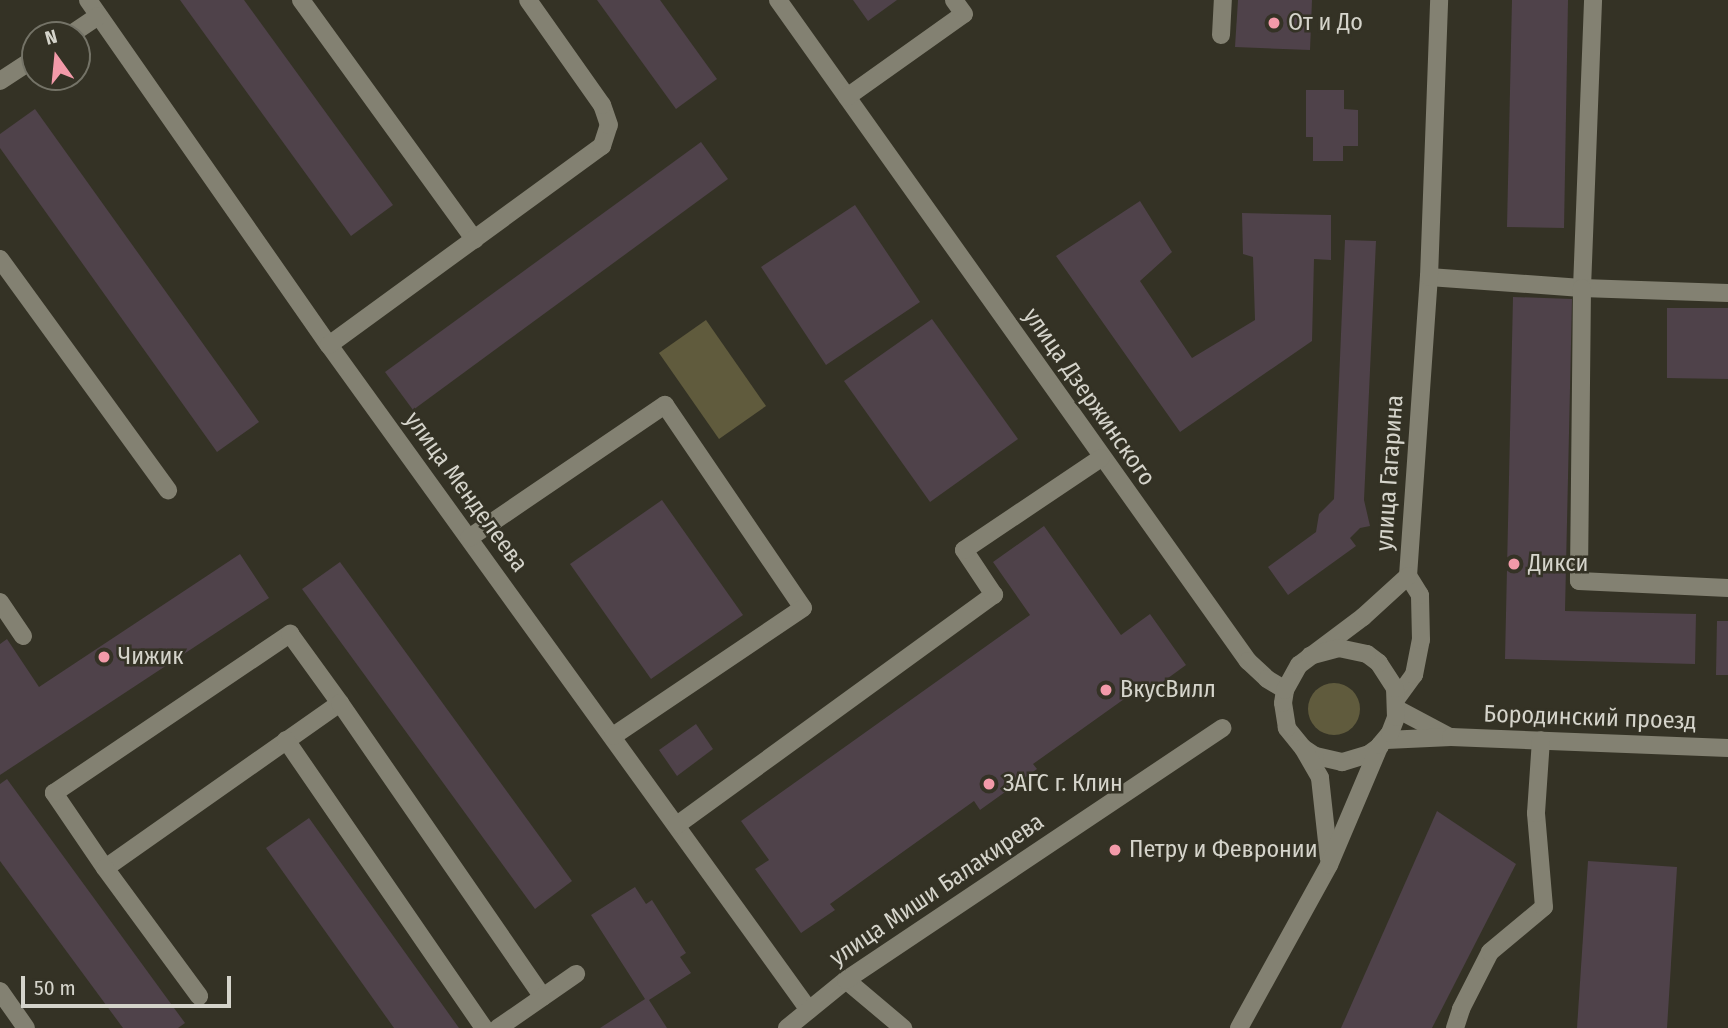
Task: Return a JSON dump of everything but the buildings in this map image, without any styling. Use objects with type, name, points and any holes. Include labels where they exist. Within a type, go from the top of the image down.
[{"type":"street","name":"улица Менделеева","points":[[88,0],[328,345],[809,1010]]},
{"type":"street","points":[[300,0],[475,240]]},
{"type":"street","points":[[328,345],[594,154],[607,136],[608,124],[602,105],[528,0]]},
{"type":"street","name":"улица Дзержинского","points":[[778,0],[1248,661],[1267,679],[1285,690]]},
{"type":"street","points":[[847,97],[964,14],[954,0]]},
{"type":"street","points":[[1222,35],[1223,0]]},
{"type":"street","name":"улица Гагарина","points":[[1239,1028],[1329,865],[1383,743],[1397,704],[1414,675],[1421,640],[1420,595],[1408,576],[1429,277],[1439,0]]},
{"type":"street","points":[[1593,0],[1582,288],[1579,580],[1728,587]]},
{"type":"street","points":[[91,21],[98,16]]},
{"type":"street","points":[[0,81],[21,67]]},
{"type":"street","points":[[0,259],[168,490]]},
{"type":"street","points":[[1429,277],[1582,288],[1728,293]]},
{"type":"street","points":[[469,538],[665,405],[803,608],[613,736]]},
{"type":"street","points":[[677,825],[994,594],[964,550],[1101,457]]},
{"type":"street","points":[[1329,865],[1320,779],[1303,748],[1287,728],[1283,702],[1285,690],[1290,676],[1310,656],[1363,617],[1408,576]]},
{"type":"street","points":[[2,609],[23,636]]},
{"type":"street","points":[[199,996],[54,793],[290,634],[542,997]]},
{"type":"street","points":[[1310,656],[1339,648],[1367,654],[1389,675],[1397,704]]},
{"type":"street","points":[[105,867],[340,703]]},
{"type":"street","name":"Бородинский проезд","points":[[1397,704],[1451,737]]},
{"type":"street","name":"улица Миши Балакирева","points":[[787,1028],[846,980],[1223,728]]},
{"type":"street","name":"Бородинский проезд","points":[[1383,743],[1451,737],[1728,748]]},
{"type":"street","points":[[286,740],[484,1028]]},
{"type":"street","points":[[1455,1028],[1461,1009],[1490,952],[1544,907],[1536,813],[1541,740]]},
{"type":"street","points":[[1303,748],[1328,761],[1342,762],[1362,757],[1383,743]]},
{"type":"street","points":[[498,1028],[576,974]]},
{"type":"street","points":[[846,980],[903,1028]]},
{"type":"street","points":[[0,991],[26,1028]]},
{"type":"shaded area","points":[[706,320],[766,406],[719,439],[659,353]]},
{"type":"shaded area","points":[[1334,683],[1344,685],[1352,691],[1358,699],[1358,719],[1352,727],[1344,733],[1334,735],[1324,733],[1316,727],[1310,719],[1308,709],[1310,699],[1316,691],[1324,685]]},
{"type":"place","name":"От и До","points":[[1274,23]]},
{"type":"place","name":"Дикси","points":[[1514,564]]},
{"type":"place","name":"Чижик","points":[[104,657]]},
{"type":"place","name":"ВкусВилл","points":[[1106,690]]},
{"type":"place","name":"ЗАГС г. Клин","points":[[989,784]]},
{"type":"place","name":"Петру и Февронии","points":[[1115,850]]}]
